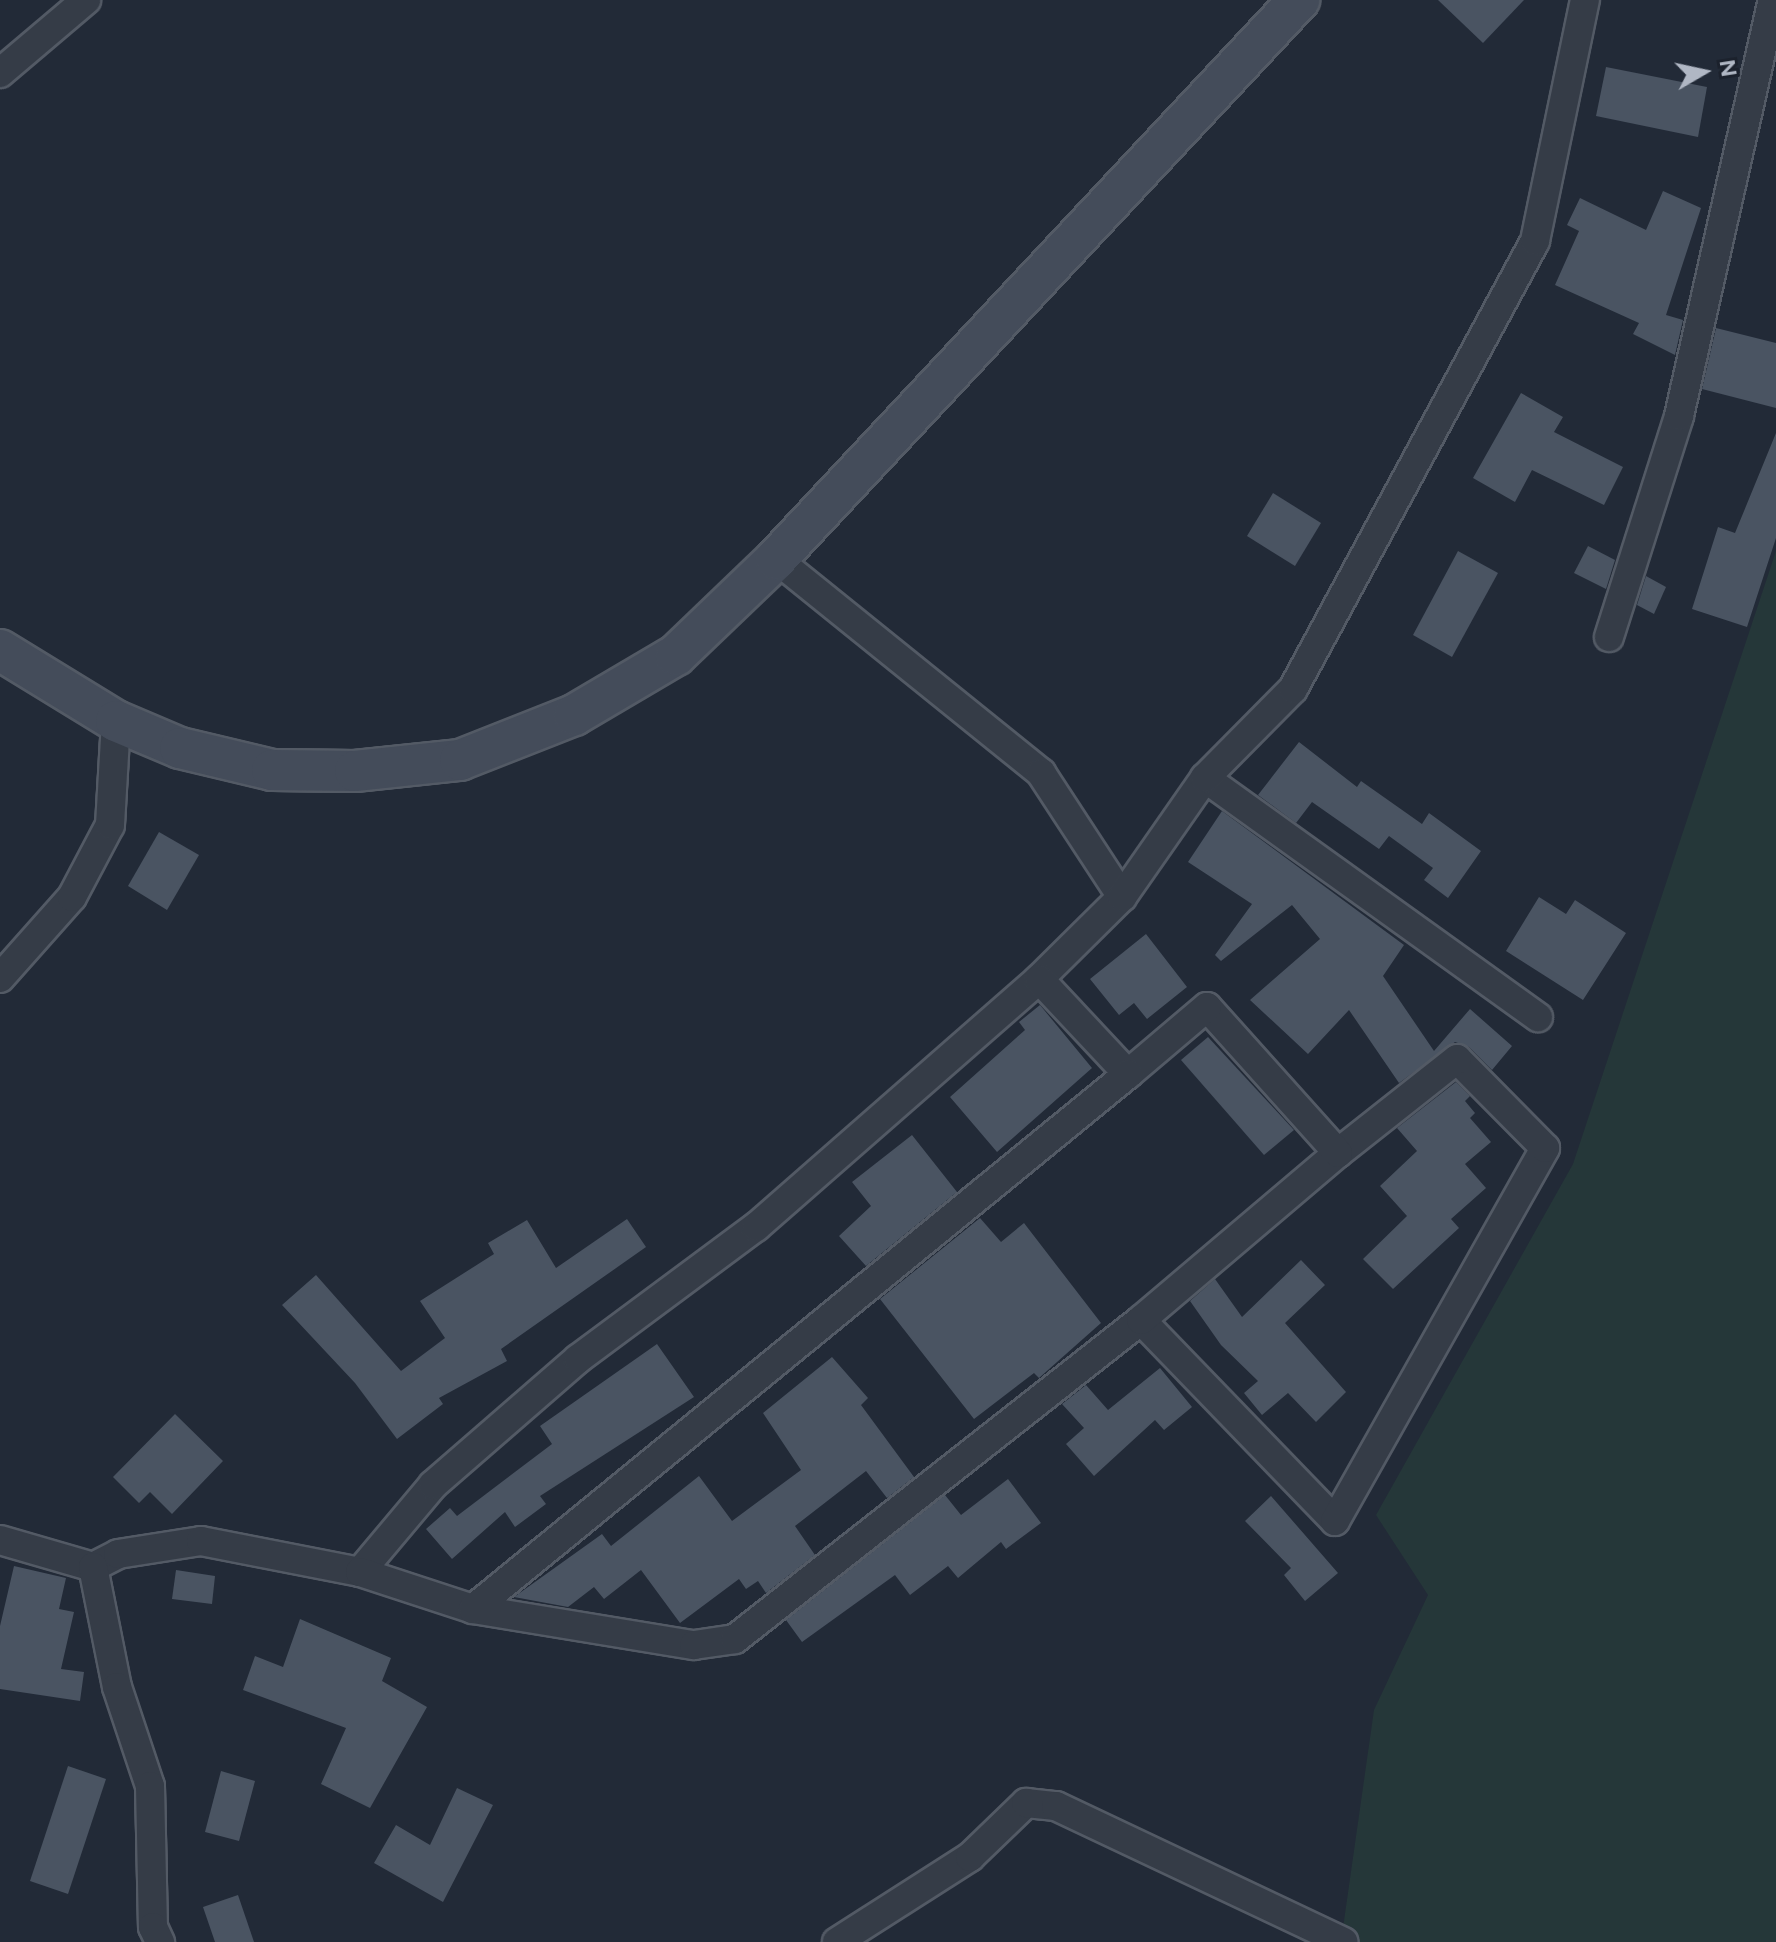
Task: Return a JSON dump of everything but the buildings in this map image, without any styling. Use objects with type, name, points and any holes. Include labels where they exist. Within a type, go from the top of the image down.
[{"type":"street","points":[[0,73],[86,0]]},
{"type":"street","points":[[0,650],[116,721],[180,748],[272,770],[355,771],[460,760],[527,737],[676,655],[776,559],[1299,0]]},
{"type":"street","points":[[360,1572],[433,1485],[466,1456],[578,1359],[756,1227],[1039,979],[1122,897],[1205,778],[1293,689],[1535,241],[1585,0]]},
{"type":"street","points":[[1609,637],[1679,416],[1773,0]]},
{"type":"street","points":[[776,559],[1041,773],[1122,897]]},
{"type":"street","points":[[0,978],[72,897],[110,825],[116,721]]},
{"type":"street","points":[[1205,778],[1538,1017]]},
{"type":"street","points":[[1039,979],[1128,1074]]},
{"type":"street","points":[[473,1609],[1207,1007],[1338,1153]]},
{"type":"street","points":[[0,1540],[93,1567],[118,1554],[201,1541],[360,1572],[473,1609],[694,1645],[735,1639],[1141,1320],[1338,1153],[1457,1059],[1545,1148],[1335,1521],[1141,1320]]},
{"type":"street","points":[[93,1567],[117,1687],[150,1786],[153,1927],[160,1942]]},
{"type":"street","points":[[837,1942],[970,1857],[1026,1803],[1056,1806],[1344,1942]]},
{"type":"shaded area","points":[[1776,551],[1776,1942],[1341,1942],[1374,1710],[1428,1595],[1376,1515],[1573,1164]]}]
